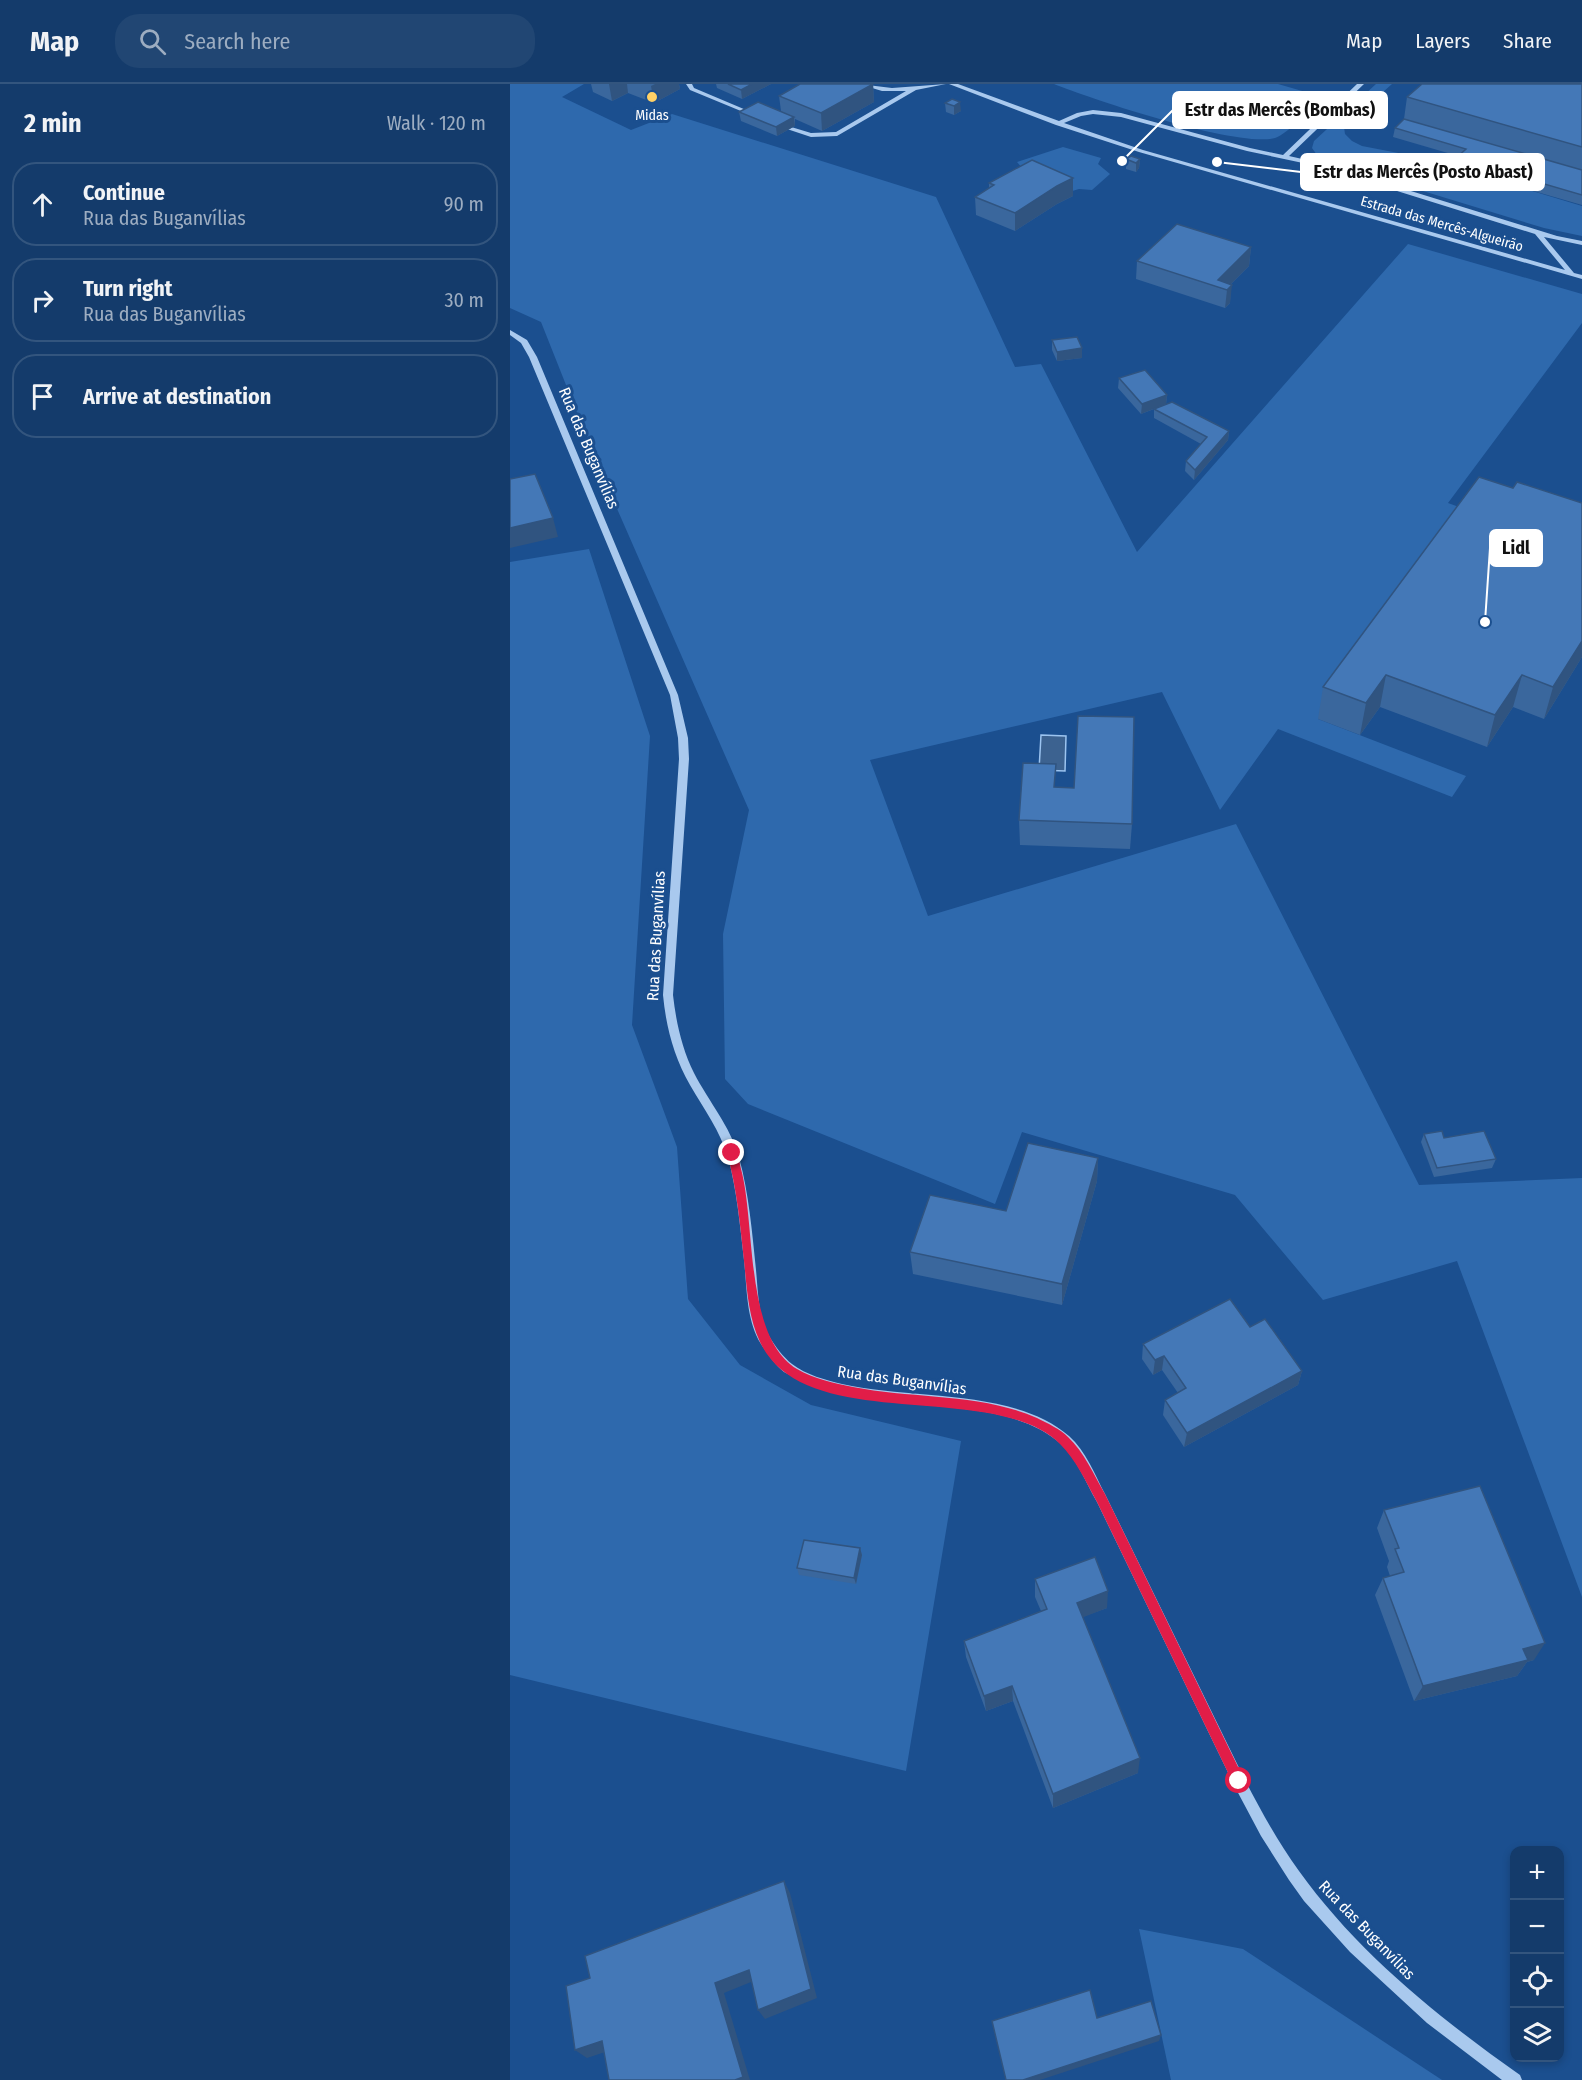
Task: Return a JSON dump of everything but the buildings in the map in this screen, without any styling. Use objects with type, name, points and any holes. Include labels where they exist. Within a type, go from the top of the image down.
[{"type":"street","points":[[689,84],[692,89],[762,118]]},
{"type":"street","points":[[862,84],[887,89],[914,89],[943,84]]},
{"type":"street","name":"Estrada das Mercês-Algueirão","points":[[952,84],[1058,124],[1152,154],[1582,277]]},
{"type":"street","points":[[1285,156],[1361,84]]},
{"type":"street","points":[[772,122],[811,135],[837,134],[914,89]]},
{"type":"street","points":[[1058,124],[1079,114],[1108,113],[1249,150],[1329,167],[1582,243]]},
{"type":"street","points":[[1536,231],[1571,273]]},
{"type":"street","name":"Rua das Buganvílias","points":[[510,332],[524,342],[533,357],[674,695],[680,717],[684,759],[668,995],[670,1026],[689,1073],[718,1121],[732,1153],[741,1188],[755,1315],[764,1340],[774,1356],[793,1372],[824,1386],[881,1397],[1013,1413],[1041,1425],[1064,1440],[1082,1463],[1101,1498],[1239,1781],[1270,1838],[1309,1895],[1356,1947],[1405,1993],[1477,2054],[1515,2080]]},
{"type":"shaded area","points":[[510,84],[584,84],[562,97],[631,130],[672,114],[936,197],[1015,367],[1041,364],[1137,552],[1408,244],[1582,294],[1582,323],[1448,503],[1470,511],[1318,719],[1466,776],[1452,797],[1278,729],[1220,810],[1162,692],[870,760],[928,916],[1236,824],[1419,1185],[1582,1178],[1582,1597],[1457,1261],[1323,1300],[1235,1195],[1022,1132],[995,1204],[748,1104],[725,1079],[723,934],[749,810],[597,463],[541,322],[510,308]]},
{"type":"shaded area","points":[[1054,84],[1278,84],[1323,97],[1280,136],[1257,139],[1199,130],[1100,101]]},
{"type":"shaded area","points":[[1376,84],[1392,84],[1344,127],[1345,134],[1352,141],[1362,146],[1419,157],[1582,206],[1582,236],[1544,228],[1328,162],[1317,155],[1312,148],[1314,141]]},
{"type":"shaded area","points":[[1063,147],[1101,158],[1098,164],[1110,174],[1092,190],[1079,189],[1069,192],[1028,175],[1017,162]]},
{"type":"shaded area","points":[[589,549],[650,736],[632,1025],[677,1147],[688,1299],[740,1365],[811,1405],[961,1441],[906,1771],[510,1675],[510,562]]},
{"type":"shaded area","points":[[1041,735],[1066,736],[1065,771],[1039,770]]},
{"type":"shaded area","points":[[1139,1929],[1243,1949],[1442,2080],[1171,2080]]},
{"type":"place","name":"Midas","points":[[652,97]]},
{"type":"place","name":"Estr das Mercês (Bombas)","points":[[1122,161]]},
{"type":"place","name":"Estr das Mercês (Posto Abast)","points":[[1217,162]]},
{"type":"place","name":"Lidl","points":[[1485,622]]},
{"type":"route","points":[[732,1153],[741,1188],[755,1315],[764,1340],[774,1356],[793,1372],[824,1386],[881,1397],[1013,1413],[1041,1425],[1064,1440],[1082,1463],[1101,1498],[1239,1781]]}]
